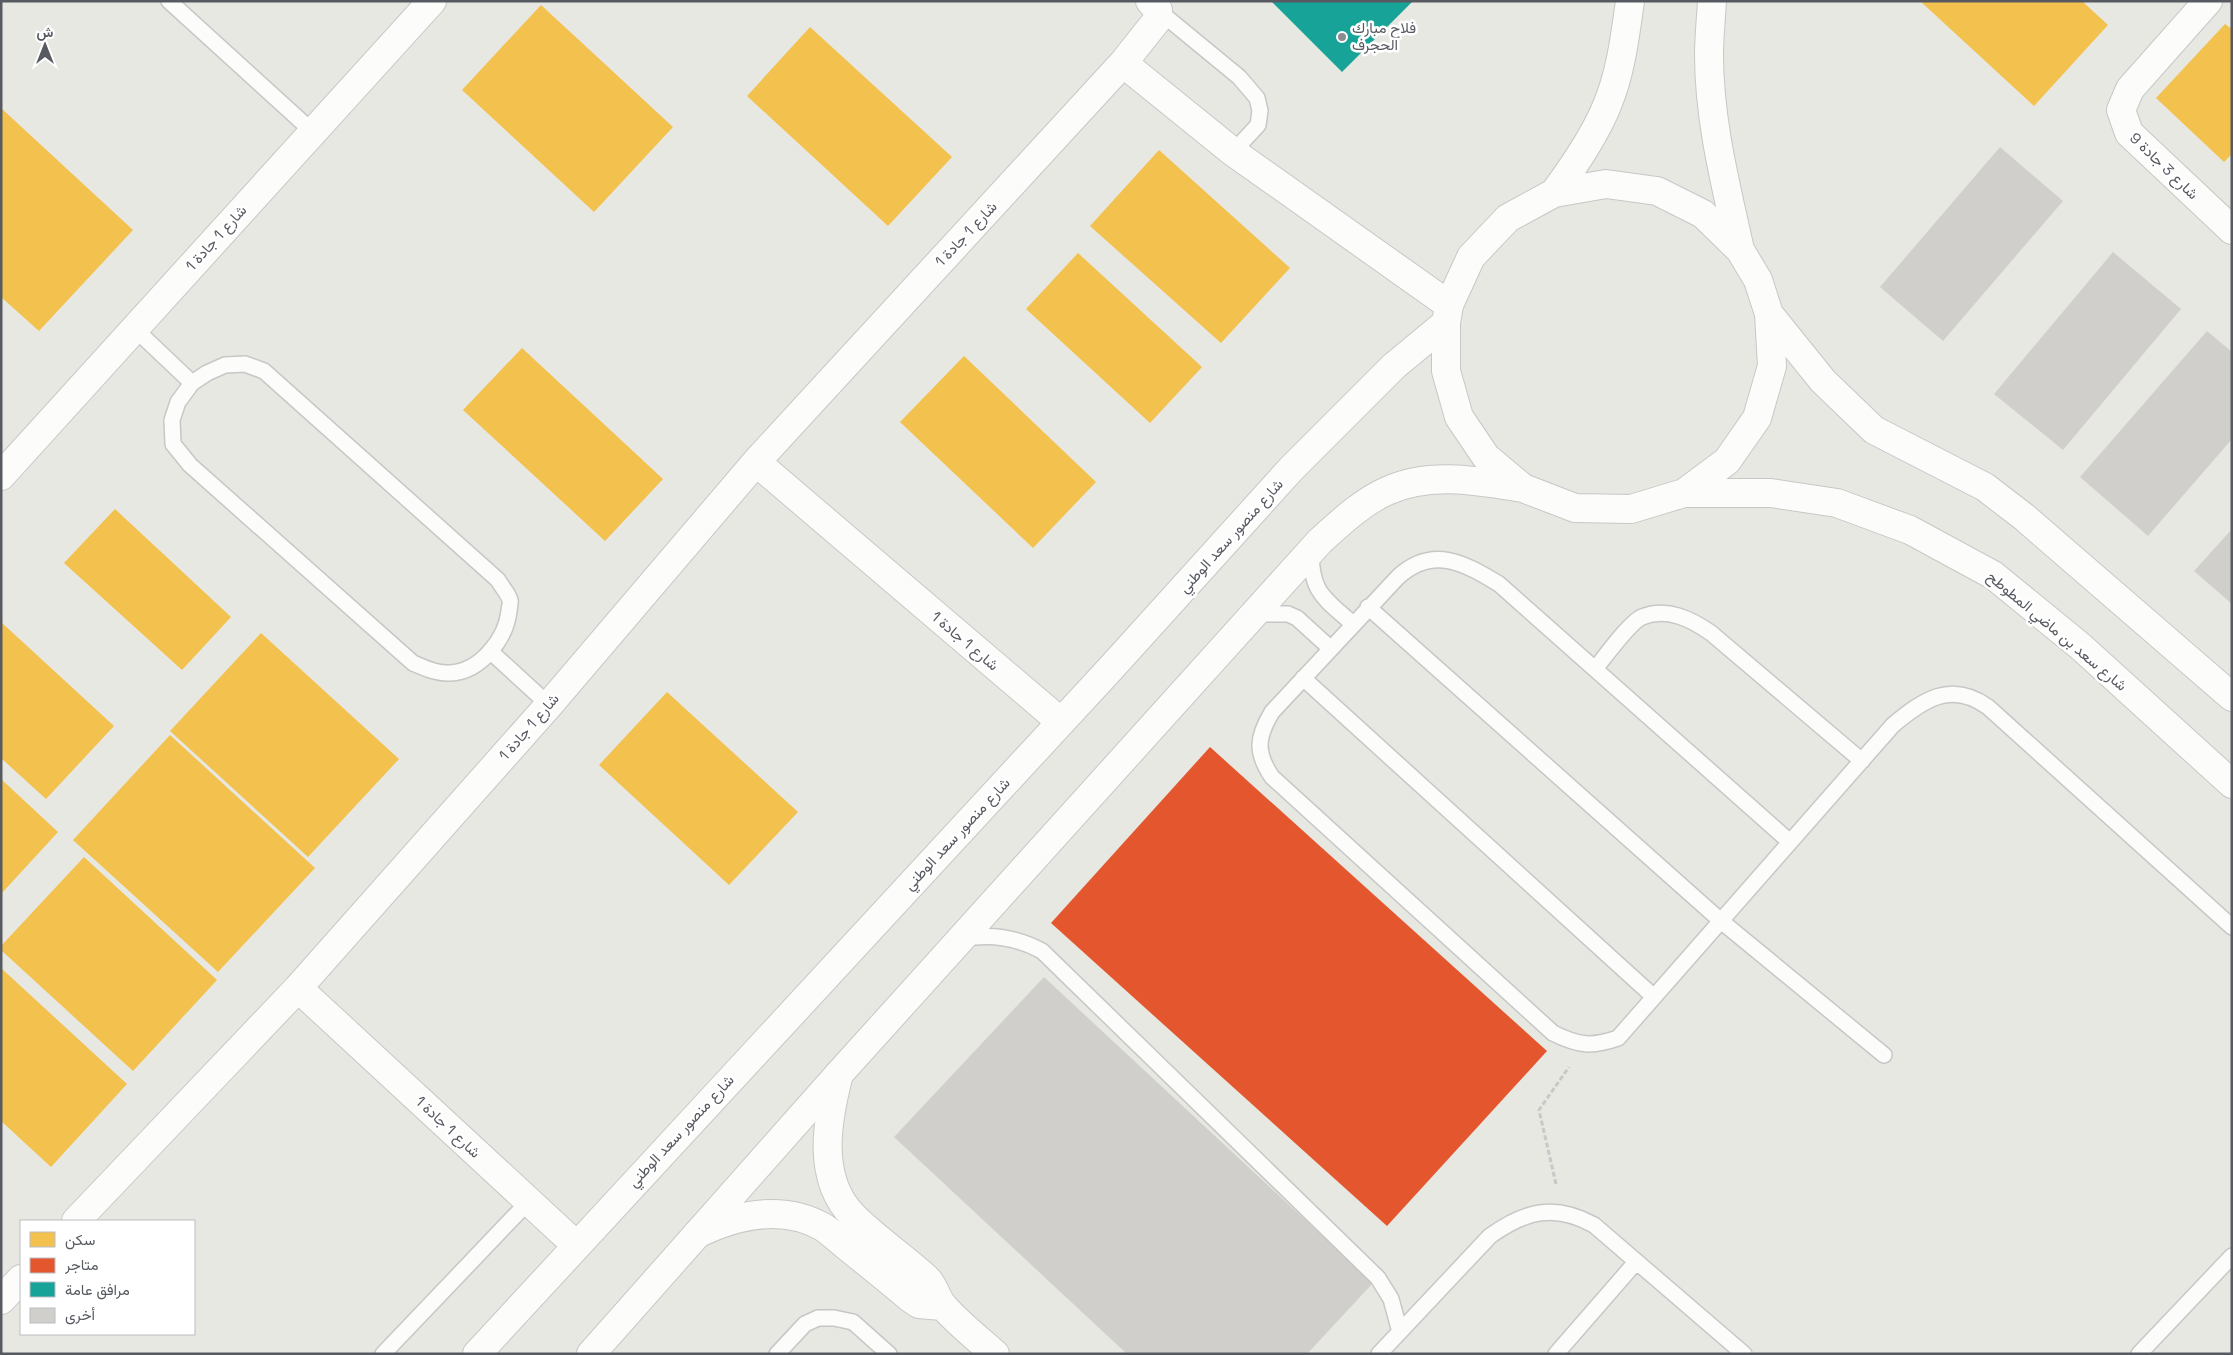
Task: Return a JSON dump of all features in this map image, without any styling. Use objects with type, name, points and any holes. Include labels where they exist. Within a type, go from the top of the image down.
[{"type":"street","name":"شارع 1 جادة 1","points":[[1,476],[432,1]]},
{"type":"street","points":[[1554,193],[1576,162],[1608,104],[1624,46],[1630,1]]},
{"type":"street","points":[[1712,1],[1709,56],[1713,112],[1721,164],[1740,250]]},
{"type":"street","name":"شارع 3 جادة 9","points":[[2208,1],[2130,89],[2121,110],[2129,134],[2232,230]]},
{"type":"street","name":"شارع 1 جادة 1","points":[[77,1220],[298,988],[549,705],[756,462],[1123,63],[1158,19],[1155,7]]},
{"type":"street","points":[[1123,63],[1233,152],[1447,314]]},
{"type":"street","points":[[598,1349],[839,1074],[1311,550],[1353,512],[1387,491],[1419,480],[1470,480],[1523,488],[1575,508],[1631,510],[1684,492],[1727,461],[1757,418],[1772,366],[1769,314],[1758,280],[1740,250],[1703,214],[1657,191],[1606,184],[1554,193],[1508,218],[1471,257],[1447,314],[1446,371],[1459,417],[1486,457],[1523,488]]},
{"type":"street","name":"شارع منصور سعد الوطني","points":[[477,1354],[576,1244],[1060,722],[1291,469],[1447,314]]},
{"type":"street","points":[[1769,314],[1823,381],[1874,430],[1985,487],[2024,517],[2232,697]]},
{"type":"street","name":"شارع 1 جادة 1","points":[[756,462],[1060,722]]},
{"type":"street","name":"شارع سعد بن ماضي المطوطح","points":[[1684,492],[1771,493],[1837,503],[1910,530],[1993,575],[2080,646],[2232,784]]},
{"type":"street","name":"شارع 1 جادة 1","points":[[298,988],[576,1244]]},
{"type":"street","points":[[839,1074],[829,1113],[827,1154],[831,1174],[839,1196],[852,1215],[928,1280],[942,1306],[995,1354]]},
{"type":"street","points":[[697,1234],[718,1223],[741,1216],[765,1214],[804,1220],[823,1228],[919,1304],[942,1306]]},
{"type":"street","points":[[1,1300],[20,1280]]},
{"type":"lane","points":[[169,1],[313,132]]},
{"type":"lane","points":[[1155,7],[1239,77],[1257,98],[1260,111],[1258,125],[1233,152]]},
{"type":"lane","points":[[134,328],[192,383]]},
{"type":"lane","points":[[245,364],[264,371],[498,580],[510,600],[508,621],[500,639],[490,651],[468,669],[451,673],[434,671],[413,663],[190,465],[173,444],[172,420],[178,402],[192,383],[224,365],[245,364]]},
{"type":"lane","points":[[1311,550],[1314,580],[1318,591],[1353,624]]},
{"type":"lane","points":[[1790,842],[1500,584],[1454,561],[1430,561],[1410,566],[1368,607],[1272,712],[1264,726],[1259,741],[1262,760],[1272,777],[1553,1033],[1570,1041],[1585,1044],[1598,1045],[1618,1038],[1893,725],[1915,707],[1947,694],[1963,694],[1976,698],[1988,707],[2232,927]]},
{"type":"lane","points":[[1368,607],[1721,921],[1884,1055]]},
{"type":"lane","points":[[1254,614],[1288,614],[1296,618],[1330,648]]},
{"type":"lane","points":[[1595,669],[1641,618],[1668,614],[1682,616],[1695,621],[1711,632],[1862,761]]},
{"type":"lane","points":[[490,651],[549,705]]},
{"type":"lane","points":[[1302,678],[1654,997]]},
{"type":"lane","points":[[960,940],[978,936],[996,936],[1014,939],[1042,951],[1378,1278],[1390,1299],[1400,1332]]},
{"type":"lane","points":[[383,1354],[529,1201]]},
{"type":"lane","points":[[1379,1354],[1490,1236],[1512,1221],[1536,1212],[1562,1212],[1579,1217],[1594,1225],[1738,1352]]},
{"type":"lane","points":[[1556,1354],[1636,1262]]},
{"type":"lane","points":[[2139,1354],[2229,1262]]},
{"type":"lane","points":[[777,1354],[805,1324],[818,1318],[834,1318],[853,1322],[889,1354]]},
{"type":"path","points":[[1562,1212],[1538,1110],[1585,1044]]},
{"type":"building: سكن","points":[[1920,1],[2082,1],[2108,25],[2034,106]]},
{"type":"building: سكن","points":[[541,5],[673,127],[594,212],[462,90]]},
{"type":"building: سكن","points":[[2225,24],[2232,29],[2232,154],[2224,162],[2156,98]]},
{"type":"building: سكن","points":[[810,27],[952,157],[888,226],[747,96]]},
{"type":"building: سكن","points":[[1,108],[133,230],[39,331],[1,297]]},
{"type":"building: سكن","points":[[1159,150],[1290,268],[1221,343],[1090,226]]},
{"type":"building: سكن","points":[[1078,253],[1202,367],[1150,423],[1026,309]]},
{"type":"building: سكن","points":[[522,348],[663,479],[605,541],[463,410]]},
{"type":"building: سكن","points":[[964,356],[1096,482],[1033,548],[900,422]]},
{"type":"building: سكن","points":[[115,509],[231,617],[182,670],[64,563]]},
{"type":"building: سكن","points":[[1,622],[114,726],[46,799],[1,758]]},
{"type":"building: سكن","points":[[261,633],[399,759],[308,857],[170,731]]},
{"type":"building: سكن","points":[[667,692],[798,812],[729,885],[599,765]]},
{"type":"building: سكن","points":[[170,735],[315,868],[218,972],[73,840]]},
{"type":"building: سكن","points":[[1,779],[58,832],[1,894]]},
{"type":"building: سكن","points":[[84,857],[217,980],[133,1071],[1,950],[1,946]]},
{"type":"building: سكن","points":[[1,968],[127,1084],[51,1167],[1,1121]]},
{"type":"building: متاجر","points":[[1210,747],[1547,1051],[1387,1226],[1051,923]]},
{"type":"building: مرافق عامة","name":"فلاح مبارك الحجرف","points":[[1271,1],[1413,1],[1342,72]]},
{"type":"building: أخرى","points":[[2000,147],[2063,201],[1943,341],[1880,287]]},
{"type":"building: أخرى","points":[[2113,252],[2181,309],[2063,450],[1994,394]]},
{"type":"building: أخرى","points":[[2207,331],[2232,352],[2232,439],[2148,536],[2080,477]]},
{"type":"building: أخرى","points":[[2232,529],[2232,604],[2194,571]]},
{"type":"building: أخرى","points":[[1044,977],[1373,1283],[1307,1354],[1127,1354],[894,1137]]},
{"type":"place","name":"فلاح مبارك الحجرف","points":[[1342,37]]}]
